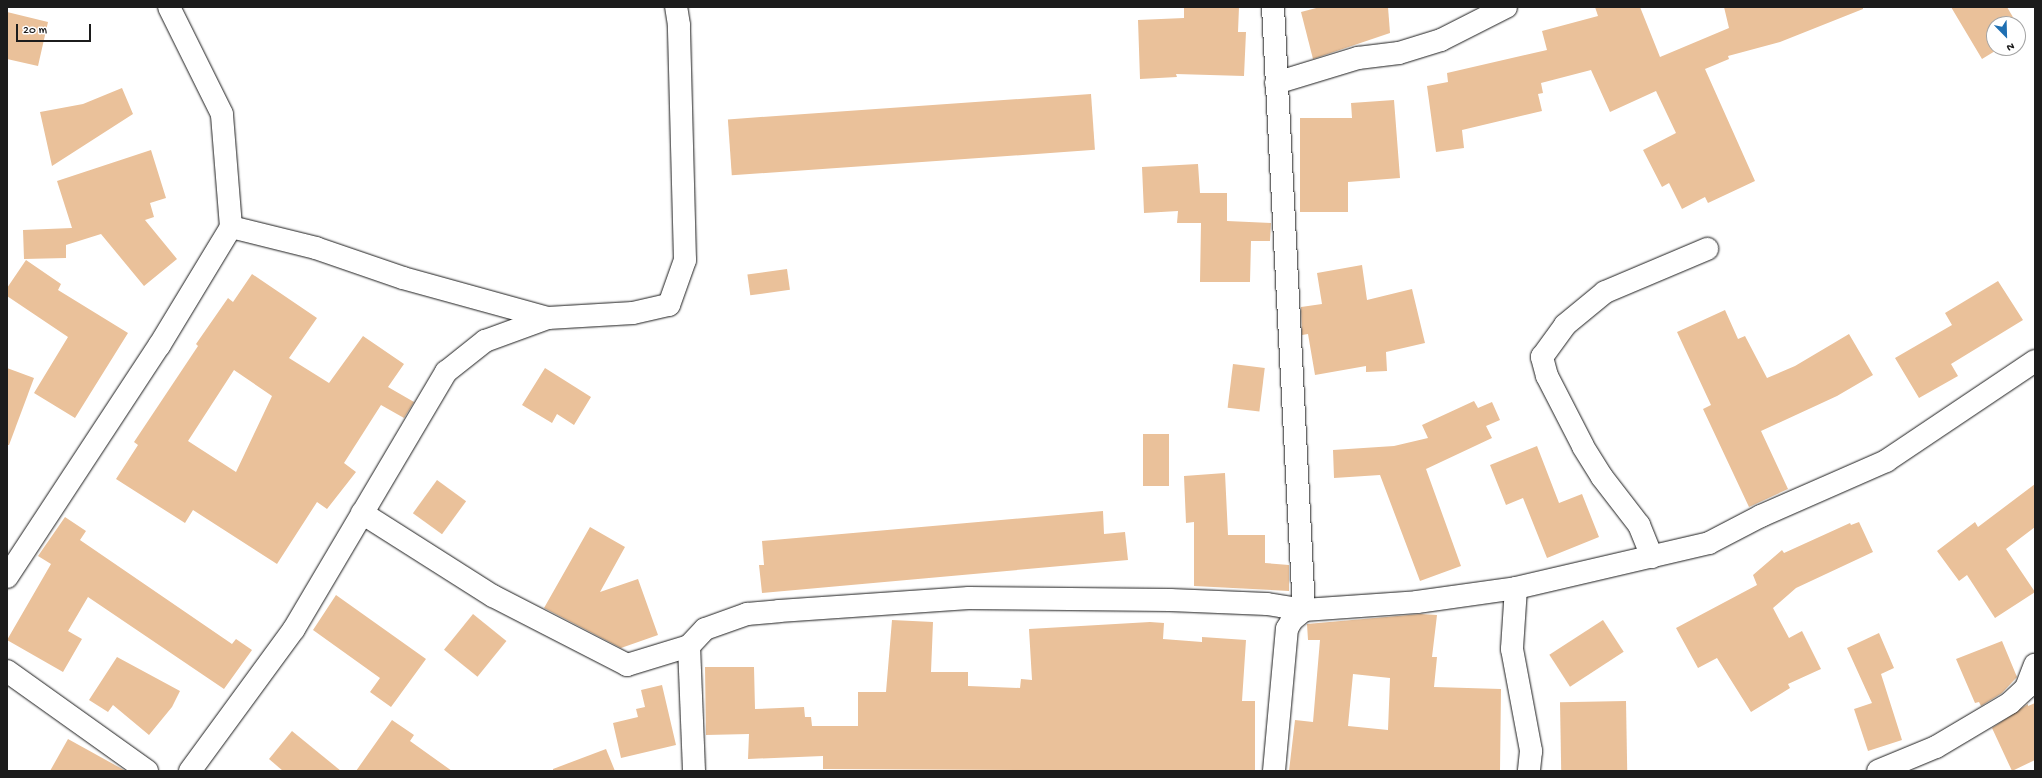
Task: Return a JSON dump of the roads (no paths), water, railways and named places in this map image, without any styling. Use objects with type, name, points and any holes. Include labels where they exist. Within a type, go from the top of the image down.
[{"type":"street","points":[[7,577],[159,346],[231,227],[222,114],[168,7]]},
{"type":"street","points":[[190,771],[294,629],[446,372],[485,341],[548,318],[633,313],[669,305],[685,260],[678,25],[676,7]]},
{"type":"street","points":[[1273,7],[1304,610]]},
{"type":"street","points":[[1276,83],[1358,58],[1399,53],[1441,40],[1506,7]]},
{"type":"street","points":[[231,227],[316,248],[403,278],[548,318]]},
{"type":"street","points":[[1652,557],[1639,525],[1602,477],[1583,446],[1547,376],[1542,357],[1550,343],[1565,325],[1605,292],[1707,249]]},
{"type":"street","points":[[362,513],[493,596],[627,665],[689,646],[705,629],[747,614],[969,598],[1170,600],[1267,604],[1304,610],[1417,602],[1516,588],[1709,543],[1762,516],[1886,461],[2035,360]]},
{"type":"street","points":[[1516,588],[1512,649],[1531,751],[1529,771]]},
{"type":"street","points":[[1267,604],[1287,629]]},
{"type":"street","points":[[1274,771],[1287,629],[1292,620],[1304,610]]},
{"type":"street","points":[[689,646],[694,771]]},
{"type":"street","points":[[1878,771],[1936,747],[2010,703],[2026,688],[2035,666]]},
{"type":"street","points":[[7,671],[147,771]]}]
